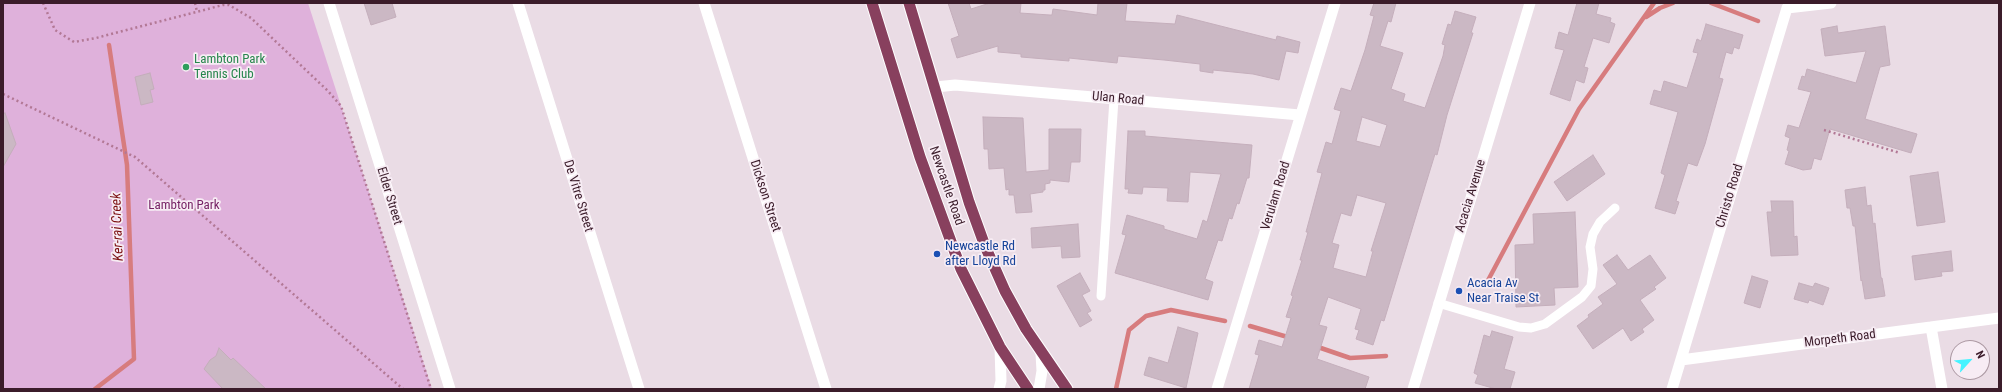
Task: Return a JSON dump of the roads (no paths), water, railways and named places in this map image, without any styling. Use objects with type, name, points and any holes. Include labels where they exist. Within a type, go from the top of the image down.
[{"type":"highway","name":"Newcastle Road","points":[[872,3],[940,216],[961,269],[1000,347],[1028,389]]},
{"type":"highway","name":"Newcastle Road","points":[[909,3],[936,87],[969,202],[985,246],[1005,291],[1041,354],[1066,389]]},
{"type":"street","name":"Elder Street","points":[[329,3],[450,389]]},
{"type":"street","name":"De Vitre Street","points":[[518,3],[639,389]]},
{"type":"street","name":"Dickson Street","points":[[704,3],[826,389]]},
{"type":"street","name":"Verulam Road","points":[[1217,389],[1335,3]]},
{"type":"street","name":"Acacia Avenue","points":[[1413,389],[1530,3]]},
{"type":"street","points":[[1788,6],[1831,3]]},
{"type":"street","name":"Christo Road","points":[[1672,389],[1788,6]]},
{"type":"street","name":"Ulan Road","points":[[936,87],[954,85],[1300,115]]},
{"type":"street","name":"Morpeth Road","points":[[1681,360],[1999,318]]},
{"type":"street","points":[[1931,327],[1942,389]]},
{"type":"street","points":[[999,389],[1001,381],[1000,347]]},
{"type":"street","points":[[1039,389],[1042,371],[1041,354]]},
{"type":"lane","points":[[1101,296],[1114,99]]},
{"type":"lane","points":[[1438,303],[1519,327],[1531,328],[1545,324],[1582,297],[1591,286],[1593,270],[1590,247],[1592,234],[1600,222],[1616,208]]},
{"type":"waterway","points":[[1485,286],[1579,109],[1654,3]]},
{"type":"waterway","points":[[1646,17],[1660,8],[1673,3]]},
{"type":"waterway","points":[[1711,3],[1758,21]]},
{"type":"waterway","name":"Ker-rai Creek","points":[[95,389],[134,359],[127,165],[109,45]]},
{"type":"waterway","points":[[1116,389],[1129,330],[1146,316],[1171,310],[1225,321]]},
{"type":"waterway","points":[[1250,326],[1291,338]]},
{"type":"waterway","points":[[1315,346],[1350,358],[1386,356]]},
{"type":"place","name":"Lambton Park Tennis Club","points":[[186,67]]},
{"type":"place","name":"Newcastle Rd after Lloyd Rd","points":[[937,254]]},
{"type":"place","name":"Acacia Av Near Traise St","points":[[1459,291]]},
{"type":"park label","name":"Lambton Park","points":[[184,206]]}]
